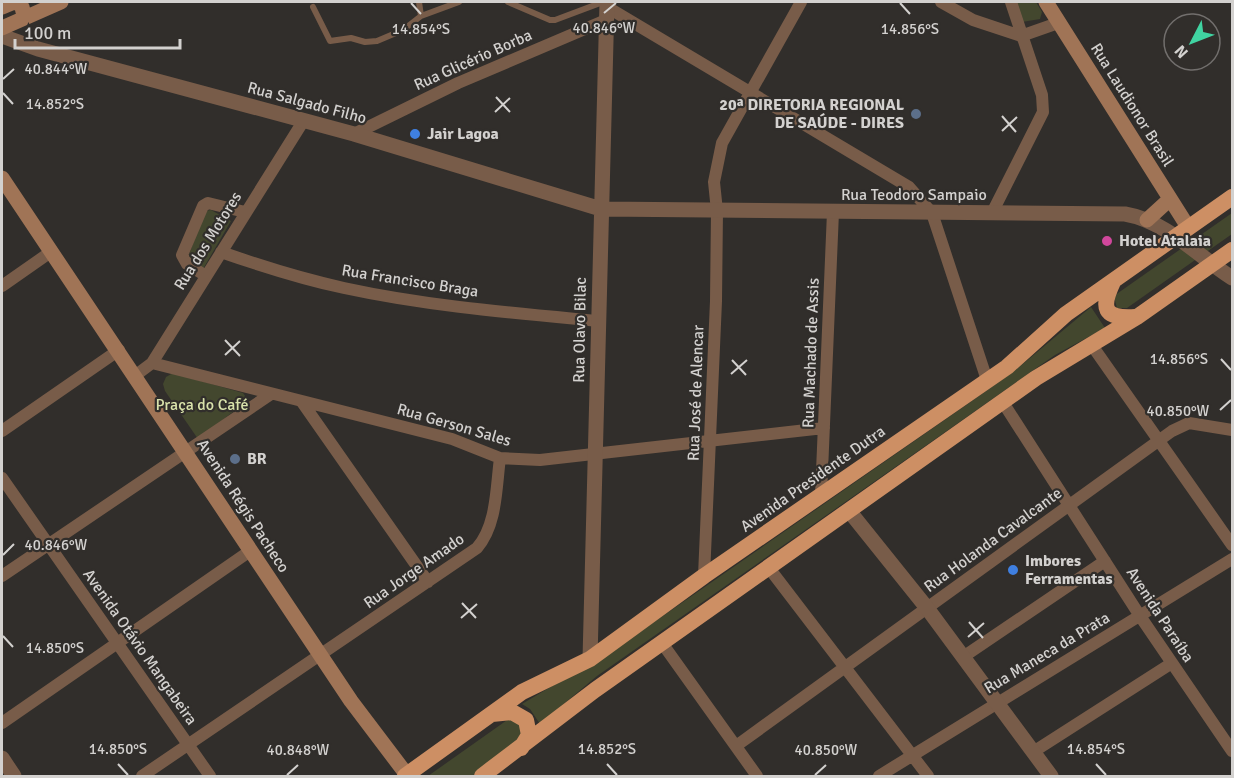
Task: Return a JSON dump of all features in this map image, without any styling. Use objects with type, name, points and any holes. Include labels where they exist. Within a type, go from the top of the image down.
[{"type":"highway","name":"Avenida Presidente Dutra","points":[[402,772],[522,692],[590,659],[704,576],[987,380],[1028,349],[1066,314],[1233,197]]},
{"type":"highway","points":[[482,777],[519,751],[595,690],[1004,404],[1036,378],[1137,317],[1233,250]]},
{"type":"highway","points":[[1114,281],[1106,297],[1105,306],[1108,313],[1115,317],[1137,317]]},
{"type":"highway","points":[[492,714],[512,712],[526,720],[529,735],[519,751]]},
{"type":"main road","points":[[2,7],[16,2],[22,7],[24,16]]},
{"type":"main road","points":[[2,28],[24,16],[61,2]]},
{"type":"main road","name":"Rua Laudionor Brasil","points":[[1046,2],[1170,199],[1181,232]]},
{"type":"main road","name":"Avenida Régis Pacheco","points":[[2,178],[136,375],[250,551],[402,772]]},
{"type":"main road","points":[[1147,220],[1170,199]]},
{"type":"street","name":"Rua José de Alencar","points":[[704,576],[711,440],[717,211],[714,182],[718,153],[801,2]]},
{"type":"street","points":[[941,2],[973,20],[1021,36],[1058,22]]},
{"type":"street","points":[[992,213],[1042,112],[1042,95],[1011,2]]},
{"type":"street","points":[[606,8],[909,187],[932,213],[987,380]]},
{"type":"street","name":"Rua Glicério Borba","points":[[354,134],[606,8]]},
{"type":"street","name":"Rua Olavo Bilac","points":[[590,659],[606,8]]},
{"type":"street","name":"Rua Salgado Filho","points":[[2,36],[50,52],[354,134],[601,209]]},
{"type":"street","name":"Rua dos Motores","points":[[136,375],[152,363],[304,120]]},
{"type":"street","points":[[903,213],[907,205],[909,187]]},
{"type":"street","points":[[206,276],[186,264],[182,255],[202,206],[208,203],[245,212]]},
{"type":"street","name":"Rua Teodoro Sampaio","points":[[601,209],[1111,214],[1147,220],[1181,232],[1212,264],[1233,278]]},
{"type":"street","name":"Rua Machado de Assis","points":[[821,495],[833,213]]},
{"type":"street","points":[[2,286],[52,252]]},
{"type":"street","name":"Rua Francisco Braga","points":[[221,252],[289,275],[345,289],[475,309],[598,321]]},
{"type":"street","points":[[1091,344],[1233,545]]},
{"type":"street","points":[[2,431],[119,350]]},
{"type":"street","name":"Rua Gerson Sales","points":[[152,363],[452,439],[500,459],[540,460],[596,455],[711,440],[824,429]]},
{"type":"street","points":[[2,576],[271,394]]},
{"type":"street","points":[[302,402],[428,582]]},
{"type":"street","name":"Avenida Paraíba","points":[[1004,404],[1140,616],[1233,751]]},
{"type":"street","name":"Rua Holanda Cavalcante","points":[[736,746],[1182,425],[1189,423],[1233,430]]},
{"type":"street","name":"Rua Jorge Amado","points":[[142,777],[477,548],[487,535],[500,459]]},
{"type":"street","name":"Avenida Otávio Mangabeira","points":[[2,478],[210,777]]},
{"type":"street","points":[[850,512],[927,608],[1052,777]]},
{"type":"street","points":[[2,723],[250,551]]},
{"type":"street","name":"Rua Maneca da Prata","points":[[879,777],[1233,559]]},
{"type":"street","points":[[963,657],[1105,561]]},
{"type":"street","points":[[769,568],[928,777]]},
{"type":"street","points":[[662,643],[757,777]]},
{"type":"street","points":[[1033,752],[1172,663]]},
{"type":"street","points":[[2,758],[14,777]]},
{"type":"lane","points":[[419,2],[421,16]]},
{"type":"lane","points":[[313,7],[330,41],[351,38],[365,42],[377,41],[403,30],[421,16],[459,2]]},
{"type":"lane","points":[[508,2],[535,11],[549,20],[606,8]]},
{"type":"green space","points":[[1014,2],[1036,2],[1042,12],[1040,19],[1022,22]]},
{"type":"green space","points":[[211,210],[231,221],[203,269],[188,257],[205,211]]},
{"type":"green space","points":[[1232,213],[1232,234],[1127,308],[1117,308],[1114,297],[1118,293]]},
{"type":"green space","points":[[1091,307],[1105,328],[1055,355],[597,676],[540,724],[530,709],[522,704],[624,643],[982,394],[1018,368]]},
{"type":"green space","name":"Praça do Café","points":[[173,373],[243,393],[248,400],[198,439],[165,391],[163,384],[166,377]]},
{"type":"green space","points":[[510,718],[523,725],[521,742],[472,776],[428,776]]},
{"type":"place","name":"20ª DIRETORIA REGIONAL DE SAÚDE - DIRES","points":[[916,114]]},
{"type":"place","name":"Jair Lagoa","points":[[415,134]]},
{"type":"place","name":"Hotel Atalaia","points":[[1107,241]]},
{"type":"place","name":"BR","points":[[235,459]]},
{"type":"place","name":"Imbores Ferramentas","points":[[1013,570]]}]
